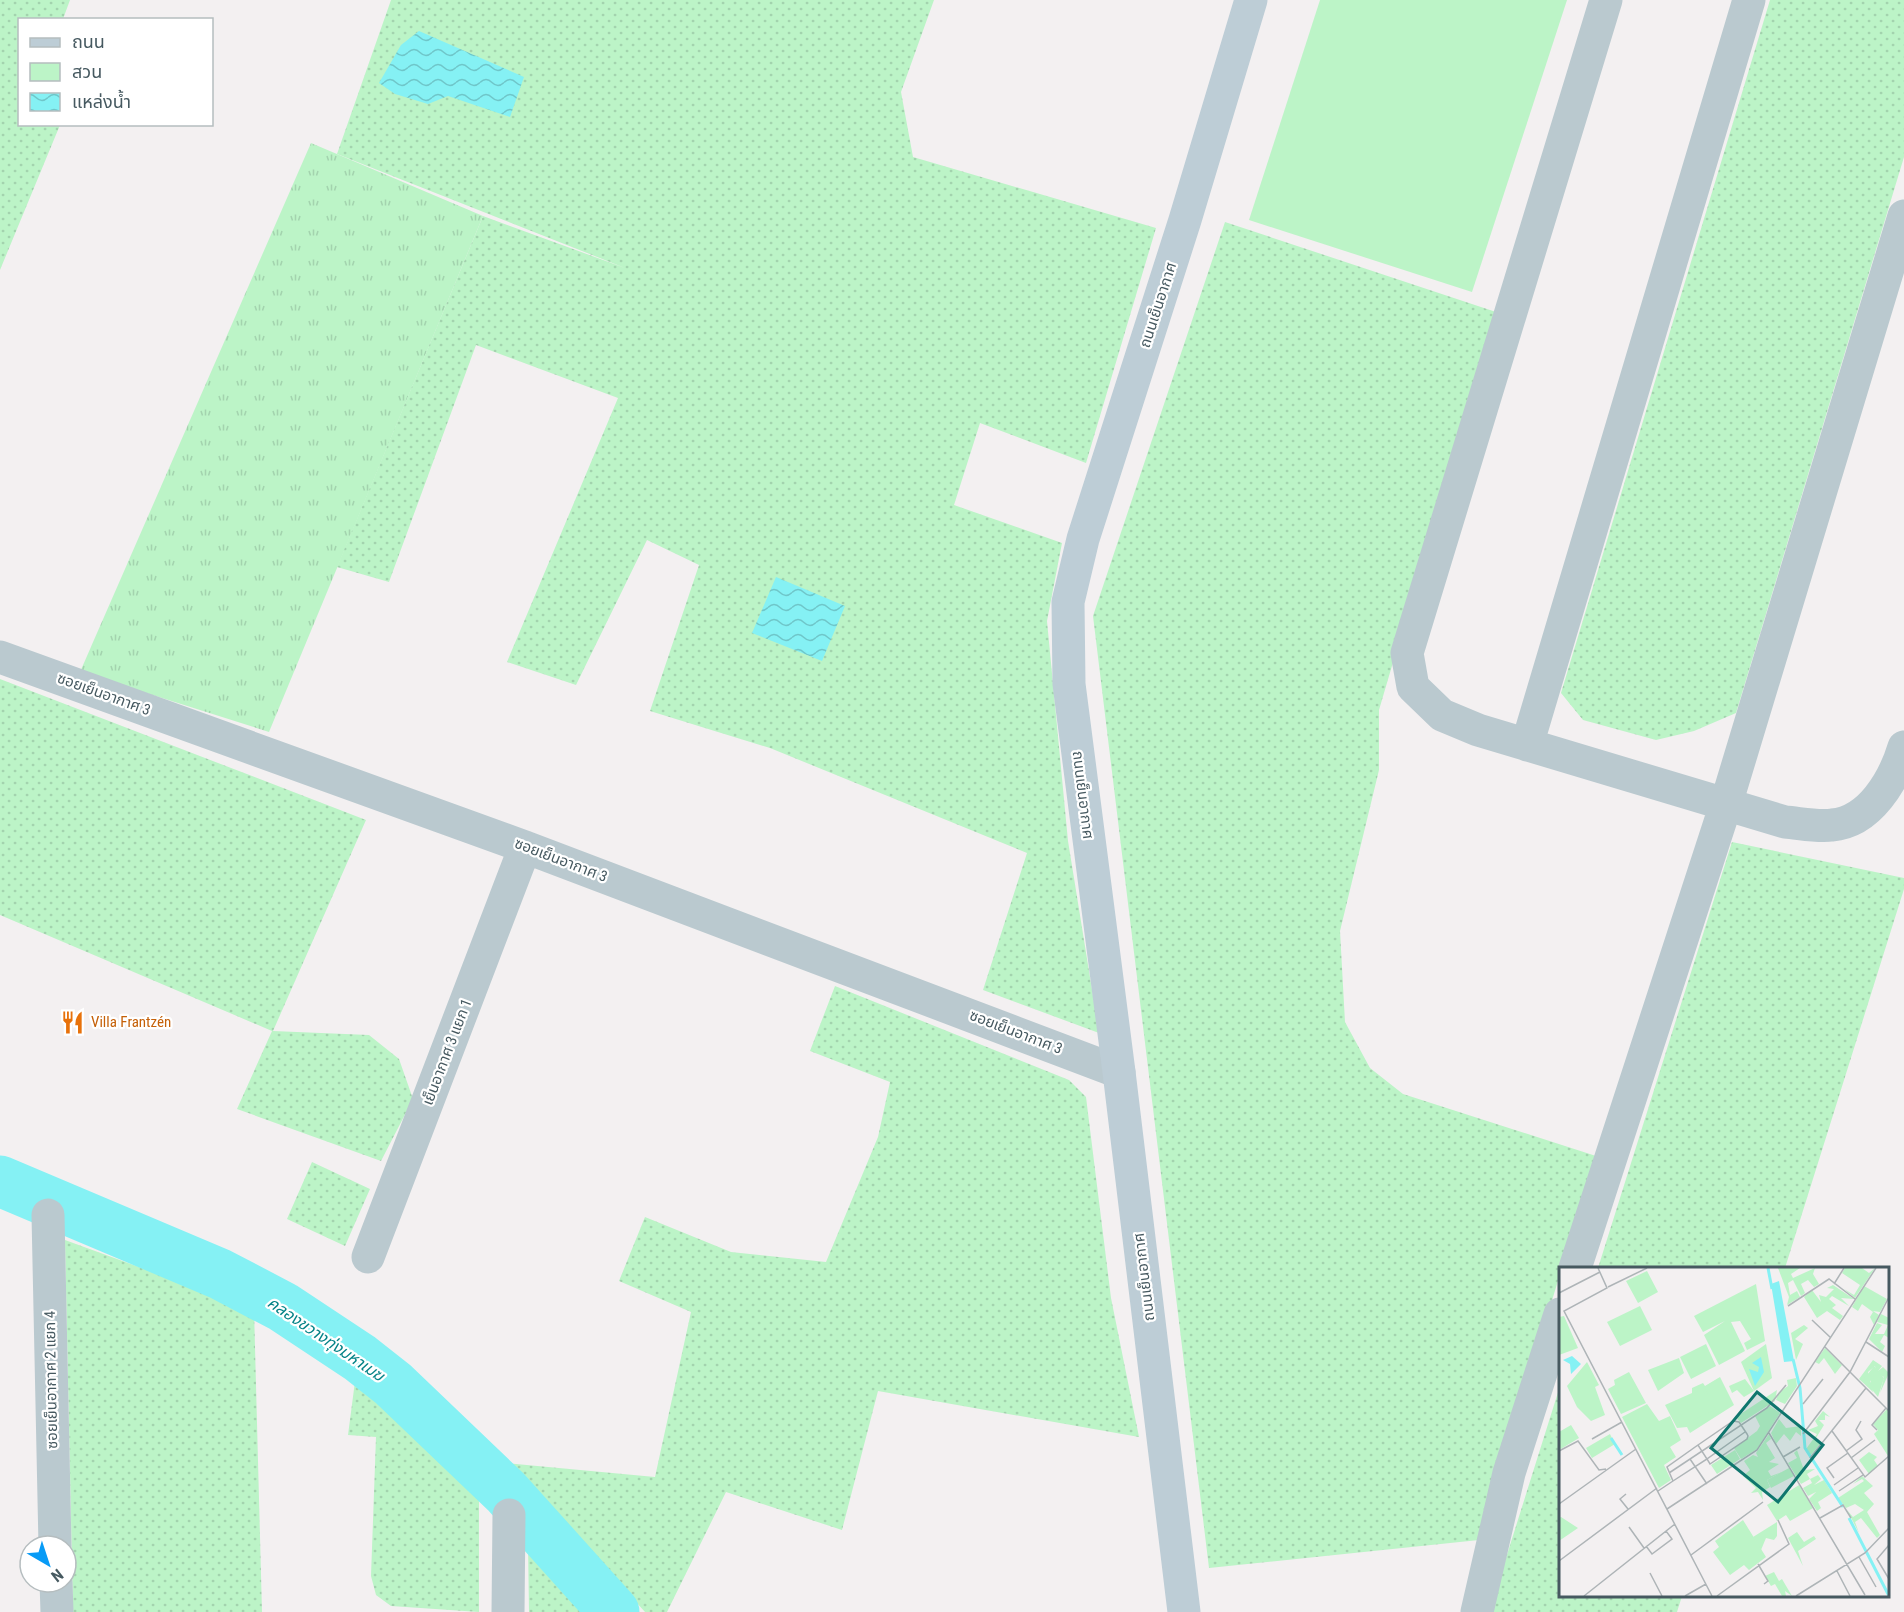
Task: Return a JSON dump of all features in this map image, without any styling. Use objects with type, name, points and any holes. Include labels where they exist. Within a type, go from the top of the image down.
[{"type":"street","name":"ถนนเย็นอากาศ","points":[[1184,1612],[1119,1072],[1068,684],[1068,602],[1083,539],[1185,220],[1251,0]]},
{"type":"street","points":[[1605,0],[1407,653],[1413,687],[1442,715],[1478,730],[1785,822],[1832,825],[1858,818],[1879,796],[1900,759],[1904,747]]},
{"type":"street","points":[[1527,745],[1749,0]]},
{"type":"street","points":[[1576,1267],[1726,804],[1904,216]]},
{"type":"street","name":"ซอยเย็นอากาศ 3","points":[[0,657],[525,847],[1119,1072]]},
{"type":"street","name":"เย็นอากาศ 3 แยก 1","points":[[368,1257],[525,847]]},
{"type":"street","name":"ซอยเย็นอากาศ 2 แยก 4","points":[[48,1215],[55,1534]]},
{"type":"street","points":[[1477,1612],[1509,1473],[1559,1317]]},
{"type":"street","points":[[508,1612],[509,1515]]},
{"type":"street","points":[[56,1594],[57,1612]]},
{"type":"green space","points":[[0,0],[70,0],[63,18],[18,18],[18,126],[60,126],[0,270]]},
{"type":"green space","points":[[391,0],[934,0],[901,92],[913,157],[1156,228],[1086,463],[980,423],[954,505],[1062,543],[1047,621],[1068,841],[1099,1033],[983,990],[1027,853],[770,748],[650,711],[699,565],[647,540],[576,685],[507,662],[618,398],[476,345],[389,582],[337,567],[483,216],[625,268],[337,154]]},
{"type":"green space","points":[[1320,0],[1567,0],[1472,292],[1249,220]]},
{"type":"green space","points":[[1770,0],[1904,0],[1904,157],[1736,713],[1694,731],[1656,740],[1583,720],[1561,693]]},
{"type":"green space","points":[[311,143],[483,216],[269,732],[80,672]]},
{"type":"green space","points":[[1225,222],[1496,312],[1379,710],[1379,770],[1340,931],[1345,1022],[1370,1068],[1403,1094],[1596,1156],[1562,1267],[1559,1267],[1559,1277],[1479,1540],[1209,1568],[1093,616]]},
{"type":"green space","points":[[0,679],[366,820],[273,1031],[369,1035],[399,1059],[413,1099],[381,1161],[237,1109],[272,1031],[0,915]]},
{"type":"green space","points":[[1732,842],[1904,878],[1904,889],[1785,1267],[1598,1267]]},
{"type":"green space","points":[[835,986],[1069,1080],[1086,1097],[1111,1298],[1139,1437],[878,1391],[842,1530],[726,1492],[667,1612],[645,1612],[563,1521],[504,1463],[655,1477],[691,1312],[619,1281],[645,1217],[731,1252],[826,1262],[878,1137],[890,1082],[810,1051]]},
{"type":"green space","points":[[312,1162],[370,1189],[345,1246],[287,1219]]},
{"type":"green space","points":[[65,1240],[254,1309],[262,1612],[73,1612],[73,1594],[78,1594],[78,1534],[71,1534]]},
{"type":"green space","points":[[357,1366],[411,1414],[479,1491],[479,1612],[391,1606],[376,1595],[371,1576],[376,1437],[348,1435]]},
{"type":"green space","points":[[1559,1389],[1559,1597],[1682,1597],[1677,1612],[1489,1612]]},
{"type":"green space","points":[[528,1543],[586,1612],[529,1612]]},
{"type":"water","points":[[419,31],[524,77],[510,117],[448,96],[428,104],[395,94],[379,83],[401,45]]},
{"type":"water","points":[[776,577],[845,606],[822,661],[752,633]]},
{"type":"waterway","name":"คลองขวางทุ่งมหาเมฆ","points":[[0,1181],[220,1274],[283,1307],[360,1358],[393,1384],[506,1492],[614,1612]]},
{"type":"place","name":"Villa Frantzén","points":[[73,1022]]}]
